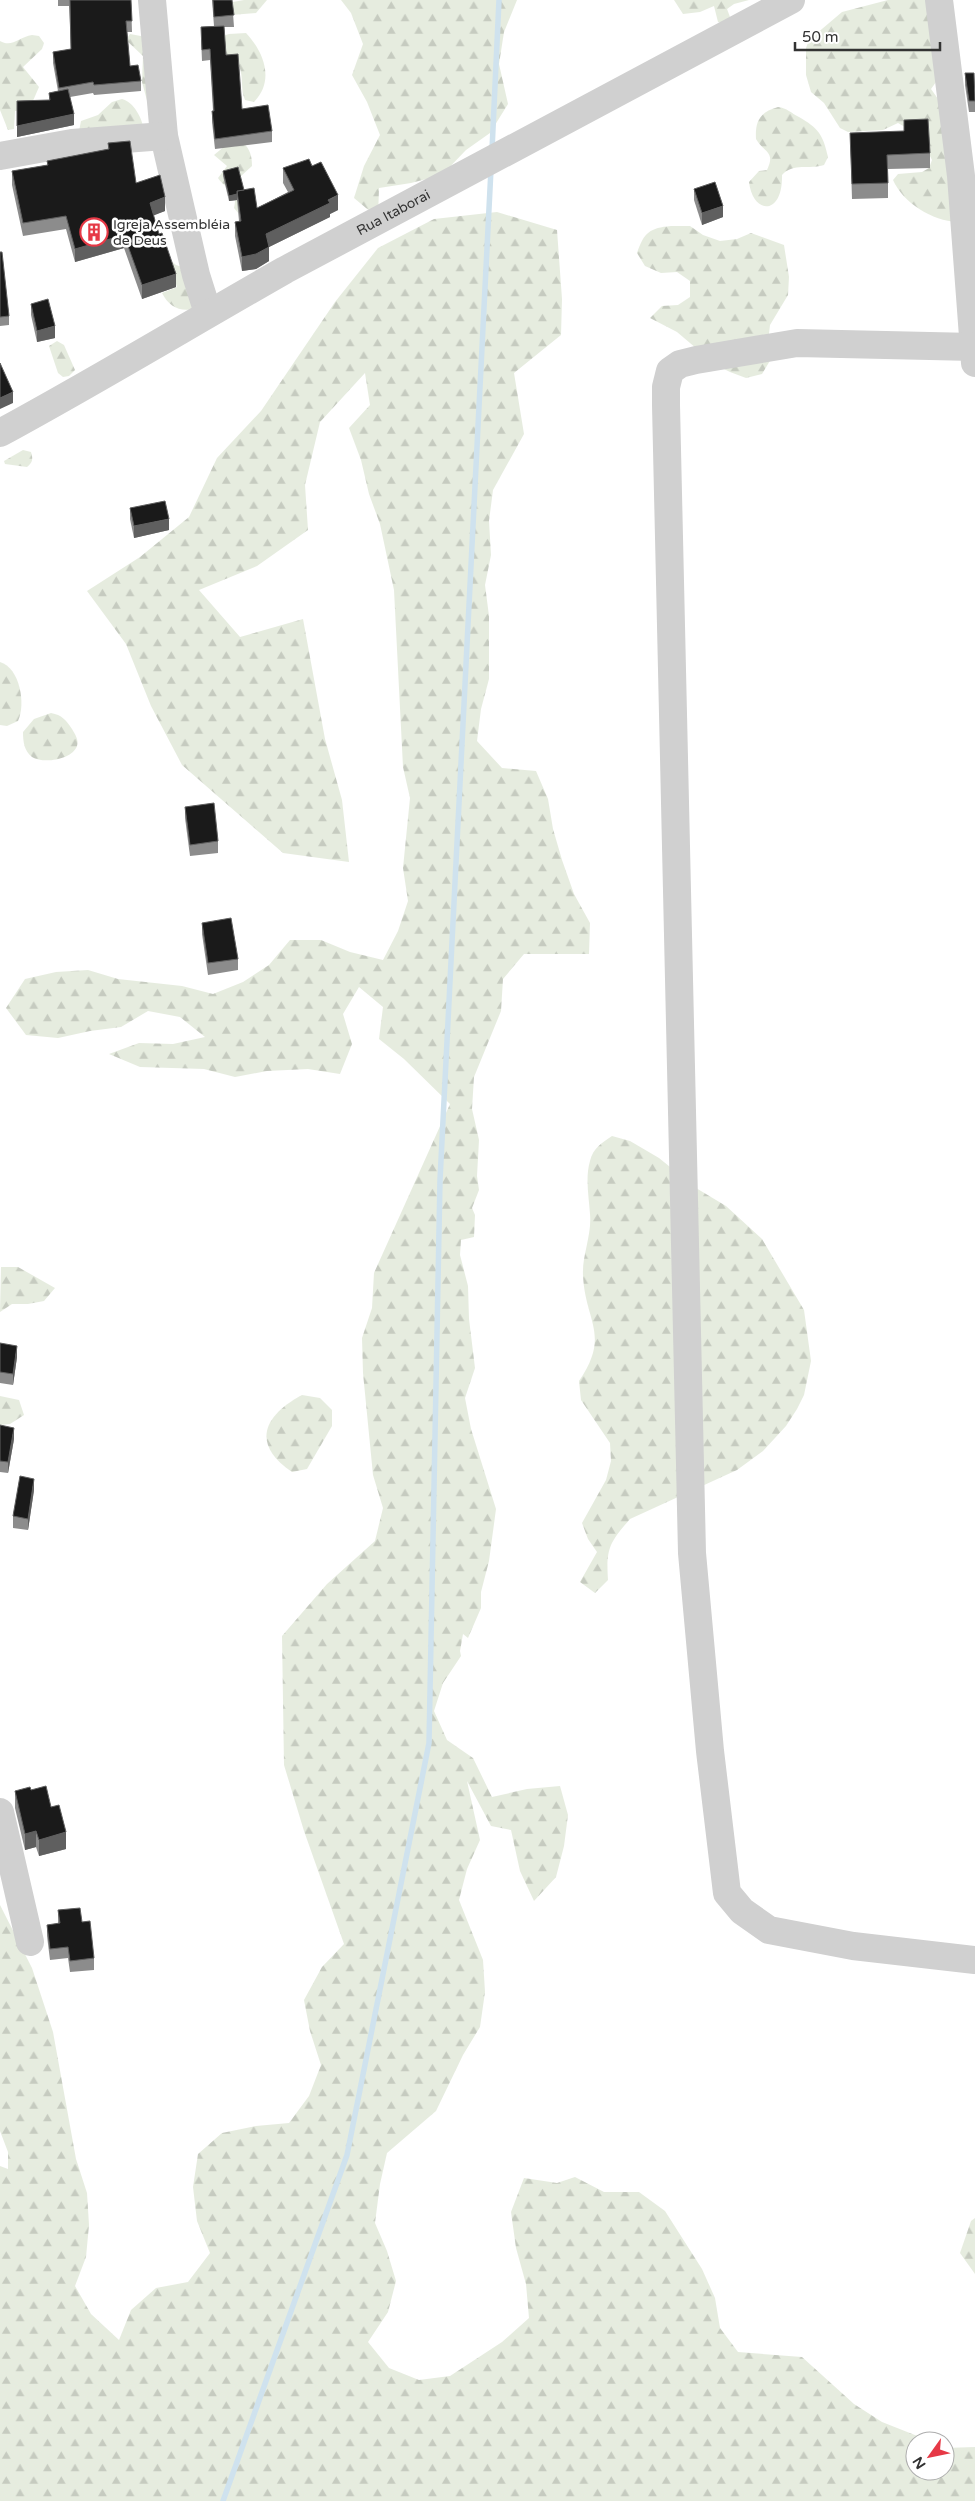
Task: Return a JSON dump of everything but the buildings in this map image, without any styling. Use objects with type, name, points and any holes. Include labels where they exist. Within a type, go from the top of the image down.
[{"type":"street","points":[[152,0],[164,136],[196,275],[208,313]]},
{"type":"street","name":"Rua Itaborai","points":[[0,433],[151,349],[208,313],[285,270],[791,0]]},
{"type":"street","points":[[939,0],[960,176],[974,355],[797,343],[680,364],[670,371],[666,387],[666,405],[692,1553],[710,1750],[727,1893],[742,1911],[769,1930],[854,1946],[975,1960]]},
{"type":"street","points":[[0,156],[72,142],[164,136]]},
{"type":"street","points":[[0,1812],[30,1942]]},
{"type":"green space","points":[[244,0],[267,0],[256,13],[231,15],[227,3]]},
{"type":"green space","points":[[341,0],[517,0],[504,32],[499,64],[508,104],[490,133],[466,150],[442,175],[411,183],[379,188],[378,218],[354,198],[364,166],[380,135],[367,102],[352,75],[363,44],[351,13]]},
{"type":"green space","points":[[674,0],[749,0],[734,4],[727,9],[730,17],[726,25],[718,22],[714,6],[700,12],[683,14]]},
{"type":"green space","points":[[888,0],[942,0],[936,82],[931,89],[941,103],[957,222],[938,218],[920,209],[904,196],[893,180],[898,174],[922,172],[929,168],[932,160],[926,149],[913,134],[898,123],[883,130],[848,132],[840,128],[824,103],[811,92],[806,75],[806,48],[809,40],[842,12]]},
{"type":"green space","points":[[246,33],[258,49],[265,67],[264,85],[254,102],[245,100],[239,66],[231,64],[213,39],[229,34]]},
{"type":"green space","points":[[130,34],[146,37],[149,108],[142,82],[143,56],[126,40]]},
{"type":"green space","points":[[32,35],[39,36],[44,43],[42,49],[23,67],[39,87],[29,110],[15,111],[14,129],[8,130],[0,110],[0,41],[12,43]]},
{"type":"green space","points":[[122,99],[130,103],[137,111],[144,130],[79,131],[81,121],[98,115],[112,102]]},
{"type":"green space","points":[[778,107],[784,108],[815,128],[822,137],[828,157],[824,165],[797,167],[782,175],[778,198],[773,204],[767,206],[761,205],[756,201],[749,182],[759,171],[767,170],[770,159],[768,153],[756,139],[756,127],[763,115]]},
{"type":"green space","points":[[243,142],[250,153],[252,166],[240,177],[239,214],[234,208],[235,198],[233,194],[218,178],[227,166],[214,155],[226,145]]},
{"type":"green space","points":[[497,212],[557,230],[562,299],[561,335],[514,373],[524,434],[493,490],[489,521],[491,555],[485,585],[489,616],[489,679],[481,709],[477,741],[502,768],[536,771],[548,799],[553,829],[574,894],[590,923],[589,954],[524,954],[503,979],[501,1011],[474,1077],[472,1109],[479,1140],[477,1176],[479,1190],[472,1208],[475,1215],[474,1237],[461,1240],[460,1255],[468,1286],[469,1319],[475,1368],[465,1398],[471,1429],[496,1509],[489,1561],[481,1592],[481,1608],[468,1638],[463,1634],[461,1656],[443,1683],[434,1711],[447,1740],[473,1758],[492,1797],[527,1789],[560,1786],[568,1815],[564,1846],[556,1877],[534,1901],[520,1871],[511,1830],[491,1826],[467,1781],[480,1840],[467,1869],[459,1900],[483,1960],[485,1992],[480,2027],[463,2055],[436,2111],[387,2153],[380,2184],[375,2223],[387,2251],[396,2281],[388,2312],[368,2342],[389,2368],[419,2380],[450,2376],[502,2342],[529,2318],[526,2284],[516,2248],[511,2212],[524,2178],[557,2183],[575,2177],[604,2192],[639,2192],[665,2211],[702,2269],[715,2298],[720,2328],[738,2352],[802,2357],[854,2404],[882,2422],[905,2431],[905,2481],[955,2481],[955,2448],[975,2447],[975,2501],[0,2501],[0,2166],[8,2169],[8,2152],[0,2131],[0,1905],[32,1968],[53,2032],[76,2159],[87,2193],[89,2225],[86,2257],[75,2286],[91,2314],[119,2340],[131,2310],[156,2288],[188,2282],[210,2253],[197,2221],[193,2187],[198,2154],[222,2133],[256,2126],[289,2123],[309,2096],[321,2065],[310,2031],[304,2000],[322,1967],[344,1944],[304,1831],[284,1765],[282,1636],[327,1584],[375,1541],[383,1508],[373,1475],[363,1373],[362,1338],[372,1308],[374,1273],[450,1104],[404,1059],[379,1039],[383,1007],[359,987],[343,1014],[352,1044],[340,1074],[308,1069],[267,1071],[235,1077],[204,1069],[140,1067],[109,1054],[139,1043],[173,1044],[205,1037],[180,1017],[148,1011],[121,1027],[58,1038],[26,1035],[6,1008],[25,979],[56,972],[88,970],[118,979],[182,986],[213,994],[243,982],[269,965],[290,940],[321,940],[350,952],[383,960],[398,931],[408,901],[403,868],[410,798],[403,767],[394,590],[380,524],[369,494],[361,460],[349,428],[370,405],[365,373],[320,422],[305,485],[308,530],[257,566],[199,590],[240,637],[303,619],[325,739],[342,800],[349,862],[283,853],[182,765],[151,706],[126,644],[87,591],[140,557],[189,517],[217,458],[261,411],[335,302],[378,248],[434,219]]},
{"type":"green space","points":[[671,226],[690,226],[703,235],[720,241],[737,239],[751,233],[784,245],[789,277],[788,295],[770,325],[768,342],[771,359],[762,374],[746,378],[716,365],[677,332],[650,318],[662,306],[678,305],[690,297],[690,281],[677,272],[661,273],[645,266],[637,253],[642,240],[649,232]]},
{"type":"green space","points":[[168,258],[176,265],[185,268],[197,308],[186,310],[176,308],[168,302],[162,293],[177,287]]},
{"type":"green space","points":[[57,341],[64,345],[75,370],[69,376],[63,377],[58,373],[49,346]]},
{"type":"green space","points":[[23,450],[32,454],[31,462],[27,467],[5,464],[4,461]]},
{"type":"green space","points":[[0,662],[12,671],[17,679],[21,696],[18,721],[7,726],[0,725]]},
{"type":"green space","points":[[51,713],[63,718],[68,723],[76,737],[77,746],[69,755],[57,759],[37,759],[29,755],[24,742],[23,732],[34,719]]},
{"type":"green space","points":[[612,1136],[630,1141],[659,1158],[696,1188],[726,1206],[762,1239],[804,1310],[811,1361],[804,1395],[797,1409],[786,1426],[763,1451],[737,1470],[630,1519],[617,1534],[610,1547],[608,1580],[595,1593],[580,1582],[597,1552],[588,1539],[582,1523],[606,1480],[611,1461],[610,1443],[581,1400],[579,1381],[588,1365],[595,1339],[585,1291],[583,1267],[590,1230],[588,1174],[591,1156],[601,1144]]},
{"type":"green space","points":[[1,1267],[18,1267],[55,1288],[44,1301],[12,1304],[0,1312]]},
{"type":"green space","points":[[302,1395],[320,1398],[332,1410],[332,1426],[307,1469],[292,1472],[279,1462],[271,1451],[267,1441],[267,1431],[271,1421],[278,1412]]},
{"type":"green space","points":[[0,1396],[19,1400],[24,1415],[10,1424],[0,1425]]},
{"type":"green space","points":[[975,2218],[975,2274],[960,2253],[971,2221]]},
{"type":"waterway","points":[[492,150],[499,0]]},
{"type":"waterway","points":[[223,2501],[347,2155],[429,1743],[440,1180],[491,169]]},
{"type":"place","name":"Igreja Assembléia de Deus","points":[[94,232]]}]
